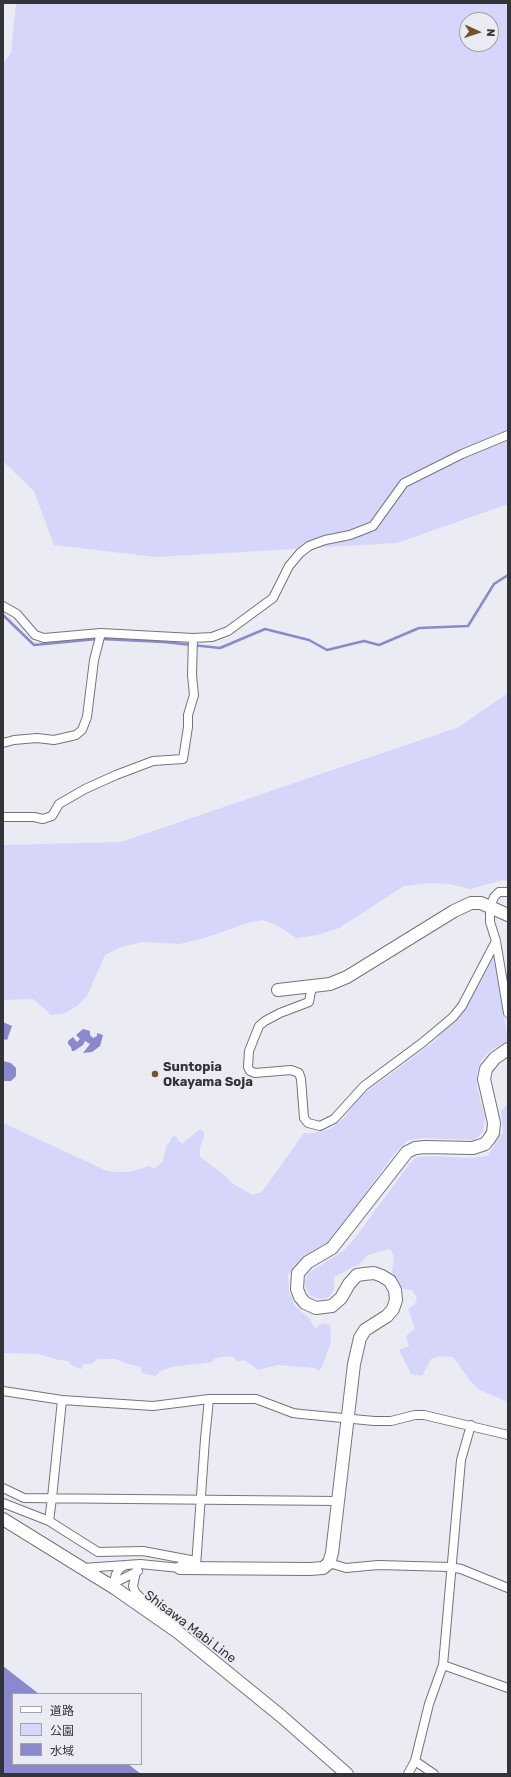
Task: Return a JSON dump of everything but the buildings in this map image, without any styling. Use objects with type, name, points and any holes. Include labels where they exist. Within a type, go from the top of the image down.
[{"type":"street","points":[[3,606],[17,614],[35,635],[44,638],[101,633],[193,638],[212,637],[228,631],[273,598],[288,566],[309,546],[325,540],[350,535],[373,526],[404,483],[462,454],[508,435]]},
{"type":"street","points":[[3,743],[14,740],[37,738],[54,740],[76,736],[82,730],[87,716],[94,660],[101,633]]},
{"type":"street","points":[[3,817],[34,817],[43,819],[52,816],[59,804],[97,784],[153,761],[183,759],[188,727],[188,715],[194,695],[192,674],[193,638]]},
{"type":"street","points":[[508,892],[499,892],[494,897],[490,907],[490,922],[496,941],[508,1013]]},
{"type":"street","points":[[278,990],[330,984],[347,977],[454,911],[471,903],[481,903],[508,914]]},
{"type":"street","points":[[312,986],[309,1002],[280,1013],[259,1026],[249,1051],[248,1067],[250,1071],[256,1073],[291,1070],[299,1073],[301,1079],[302,1111],[304,1118],[308,1123],[320,1126],[334,1119],[364,1086],[422,1043],[453,1017],[462,1006],[496,941]]},
{"type":"street","points":[[3,1503],[48,1521],[98,1552],[143,1551],[196,1564],[310,1569],[323,1568],[329,1563],[332,1553],[354,1364],[360,1338],[365,1330],[387,1316],[393,1309],[396,1300],[395,1290],[390,1281],[382,1276],[374,1273],[357,1275],[349,1284],[341,1298],[332,1306],[316,1308],[305,1303],[300,1297],[296,1285],[298,1273],[308,1262],[332,1248],[407,1152],[415,1148],[425,1146],[472,1148],[484,1144],[489,1139],[493,1133],[494,1124],[484,1079],[486,1069],[495,1058],[508,1049]]},
{"type":"street","points":[[3,1391],[62,1400],[154,1406],[209,1399],[256,1399],[293,1413],[348,1419],[391,1421],[415,1415],[424,1415],[508,1435]]},
{"type":"street","points":[[196,1564],[209,1399]]},
{"type":"street","points":[[48,1521],[52,1498],[62,1400]]},
{"type":"street","points":[[408,1774],[415,1761],[429,1704],[442,1665],[461,1460],[471,1426]]},
{"type":"street","points":[[3,1488],[24,1498],[338,1501]]},
{"type":"street","name":"Shisawa Mabi Line","points":[[3,1519],[112,1584],[179,1633],[281,1716],[347,1774]]},
{"type":"street","points":[[329,1563],[346,1568],[378,1566],[450,1567],[461,1569],[508,1588]]},
{"type":"street","points":[[83,1568],[140,1564],[180,1568]]},
{"type":"street","points":[[112,1584],[142,1570],[171,1570],[196,1564]]},
{"type":"street","points":[[112,1584],[120,1568],[127,1565]]},
{"type":"street","points":[[136,1572],[133,1586],[135,1592],[140,1598],[173,1622],[179,1633]]},
{"type":"street","points":[[442,1665],[508,1688]]},
{"type":"street","points":[[415,1761],[434,1774]]},
{"type":"green space","points":[[16,3],[508,3],[508,504],[397,543],[156,557],[54,545],[34,491],[3,461],[3,64],[11,53]]},
{"type":"green space","points":[[508,693],[508,881],[503,880],[470,889],[450,884],[431,883],[404,886],[339,928],[318,935],[296,938],[280,927],[263,920],[247,923],[205,938],[180,944],[142,942],[124,946],[105,955],[87,996],[77,1006],[65,1013],[51,1015],[33,999],[3,1000],[3,845],[121,842],[459,727]]},
{"type":"green space","points":[[494,957],[508,1042],[491,1050],[482,1059],[477,1071],[477,1087],[485,1117],[483,1132],[474,1140],[423,1138],[408,1140],[394,1154],[328,1245],[296,1264],[288,1275],[289,1292],[295,1306],[310,1319],[315,1329],[322,1323],[330,1325],[331,1342],[322,1367],[319,1371],[314,1368],[278,1365],[258,1370],[243,1360],[237,1362],[235,1358],[229,1356],[216,1358],[212,1362],[171,1367],[161,1371],[155,1376],[142,1373],[141,1367],[115,1359],[98,1359],[91,1364],[83,1364],[82,1369],[71,1365],[68,1361],[38,1354],[3,1353],[3,1123],[105,1170],[114,1172],[129,1172],[150,1166],[154,1169],[163,1161],[166,1147],[174,1135],[182,1144],[200,1129],[204,1132],[204,1137],[200,1148],[200,1157],[223,1174],[233,1184],[253,1195],[262,1192],[304,1133],[314,1133],[330,1129],[345,1117],[358,1098],[435,1041],[468,1003]]},
{"type":"green space","points":[[508,1103],[508,1402],[480,1390],[472,1383],[453,1357],[440,1356],[431,1359],[422,1376],[411,1374],[399,1350],[409,1346],[406,1336],[415,1329],[408,1309],[415,1304],[417,1298],[412,1290],[403,1289],[392,1272],[394,1257],[390,1249],[368,1255],[359,1264],[334,1277],[334,1289],[329,1297],[322,1299],[315,1298],[310,1295],[306,1289],[305,1282],[308,1273],[343,1251],[355,1238],[410,1163],[417,1157],[434,1156],[469,1158],[487,1156],[503,1132],[501,1111]]},
{"type":"water","points":[[3,1022],[12,1026],[7,1040],[3,1039]]},
{"type":"water","points":[[83,1029],[90,1031],[90,1035],[93,1038],[97,1036],[97,1033],[103,1035],[100,1046],[92,1052],[83,1053],[90,1044],[85,1041],[83,1045],[74,1051],[72,1051],[68,1044],[68,1041],[73,1037],[77,1042],[80,1039],[76,1035]]},
{"type":"water","points":[[3,1061],[11,1063],[16,1068],[16,1076],[11,1081],[3,1081]]},
{"type":"water","points":[[3,1666],[38,1693],[12,1693],[12,1765],[129,1765],[141,1774],[3,1774]]},
{"type":"waterway","points":[[102,639],[164,642],[220,648],[265,629],[309,640],[327,650],[364,641],[379,645],[419,628],[468,626],[494,584],[508,575]]},
{"type":"waterway","points":[[3,615],[34,645],[97,639]]},
{"type":"place","name":"Suntopia Okayama Soja","points":[[155,1074]]}]
